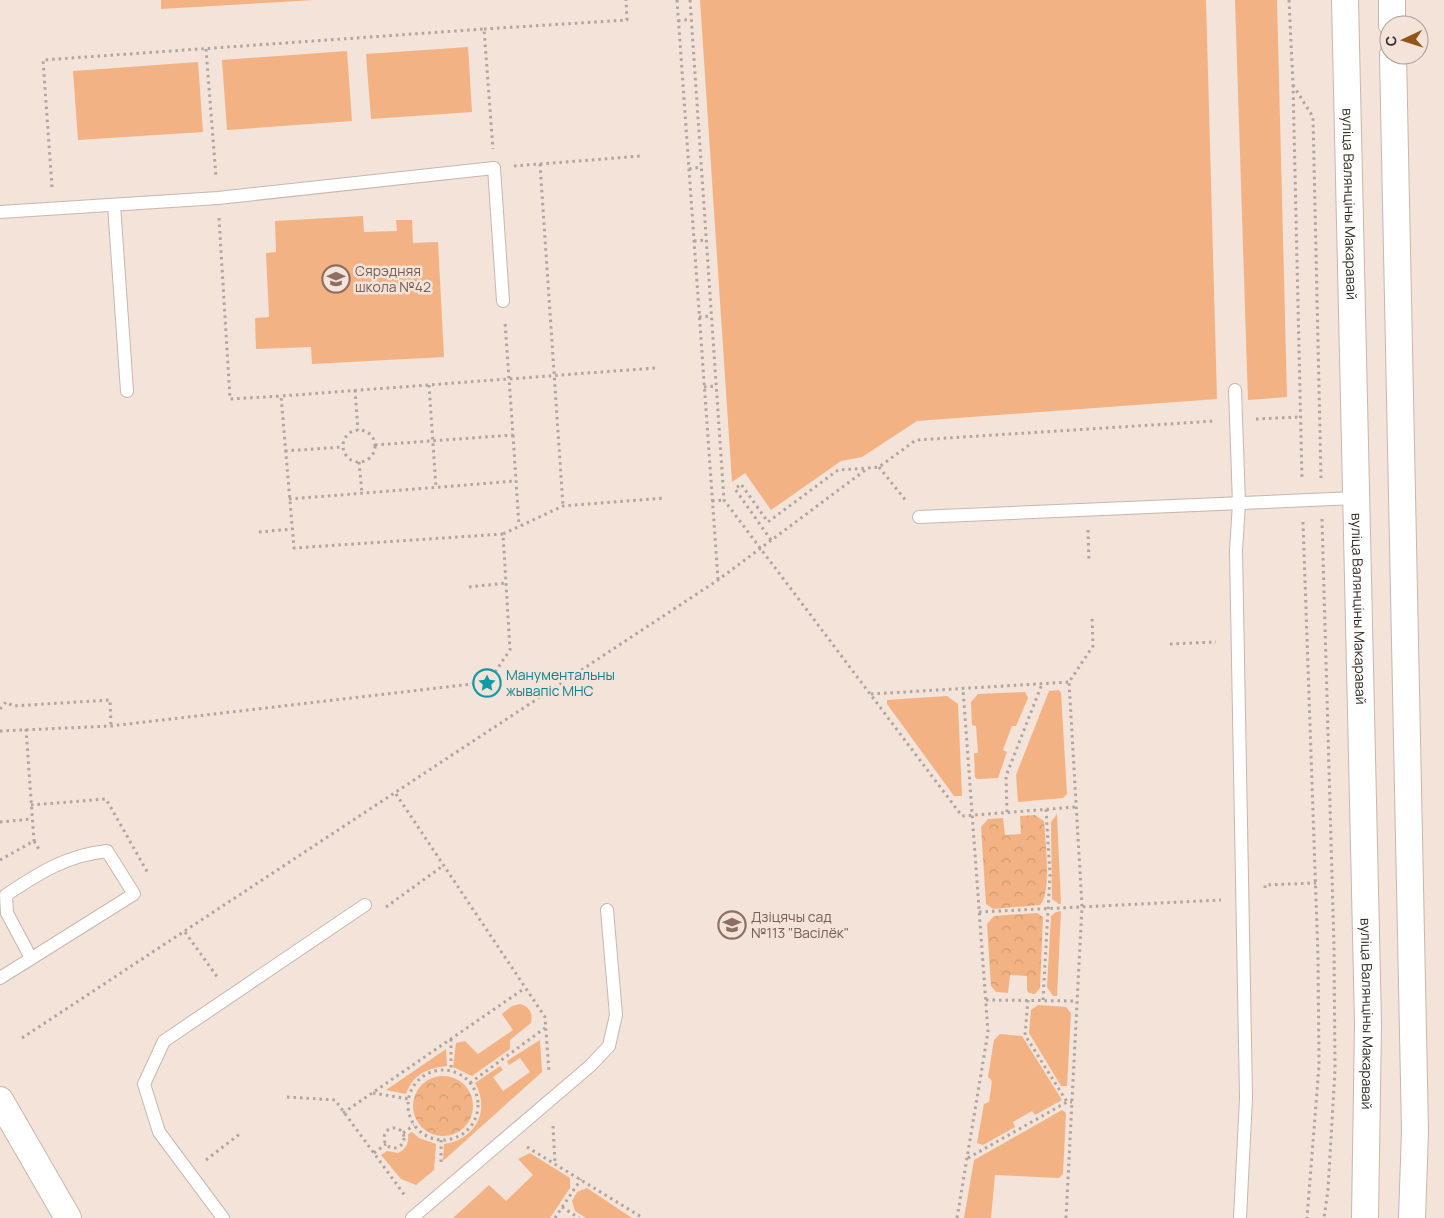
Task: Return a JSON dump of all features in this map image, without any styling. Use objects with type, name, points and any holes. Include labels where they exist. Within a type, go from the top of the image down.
[{"type":"street","name":"вуліца Валянціны Макаравай","points":[[1345,0],[1368,1024],[1366,1218]]},
{"type":"street","points":[[1392,0],[1392,15]]},
{"type":"street","points":[[1393,65],[1415,1132],[1412,1218]]},
{"type":"street","points":[[0,1100],[68,1218]]},
{"type":"lane","points":[[0,212],[218,198],[494,168],[503,301]]},
{"type":"lane","points":[[114,204],[127,390]]},
{"type":"lane","points":[[1235,390],[1239,504],[1236,550],[1246,1098],[1240,1218]]},
{"type":"lane","points":[[919,517],[1356,498]]},
{"type":"lane","points":[[0,978],[134,894],[108,850],[90,853],[49,867],[6,895],[8,913],[31,958]]},
{"type":"lane","points":[[223,1218],[159,1132],[144,1084],[164,1041],[365,904]]},
{"type":"lane","points":[[412,1218],[590,1066],[609,1046],[616,1016],[607,910]]},
{"type":"path","points":[[54,208],[43,60],[628,20],[626,0]]},
{"type":"path","points":[[677,0],[718,580]]},
{"type":"path","points":[[690,0],[724,500],[962,816],[1076,807]]},
{"type":"path","points":[[1289,0],[1294,85],[1302,488]]},
{"type":"path","points":[[678,21],[691,19]]},
{"type":"path","points":[[484,29],[494,168],[641,156]]},
{"type":"path","points":[[206,48],[218,198],[230,399],[655,368]]},
{"type":"path","points":[[1294,85],[1313,117],[1322,487]]},
{"type":"path","points":[[540,164],[563,506]]},
{"type":"path","points":[[689,169],[701,167]]},
{"type":"path","points":[[694,241],[706,240]]},
{"type":"path","points":[[503,301],[519,526]]},
{"type":"path","points":[[699,317],[712,316]]},
{"type":"path","points":[[429,385],[436,488]]},
{"type":"path","points":[[704,387],[716,386]]},
{"type":"path","points":[[355,390],[358,430]]},
{"type":"path","points":[[280,396],[294,548],[503,534],[563,506],[664,498]]},
{"type":"path","points":[[771,540],[735,489],[741,484],[768,522],[838,470],[879,467],[916,440],[1300,417]]},
{"type":"path","points":[[358,430],[370,435],[375,445],[372,454],[365,461],[359,462],[346,456],[342,447],[346,437],[358,430]]},
{"type":"path","points":[[375,445],[513,435]]},
{"type":"path","points":[[285,451],[342,447]]},
{"type":"path","points":[[359,462],[362,493]]},
{"type":"path","points":[[22,1038],[396,794],[718,580],[868,468]]},
{"type":"path","points":[[289,499],[516,481]]},
{"type":"path","points":[[712,501],[724,500]]},
{"type":"path","points":[[1303,518],[1316,883],[1319,1066],[1307,1218]]},
{"type":"path","points":[[1322,518],[1334,947],[1335,1060],[1328,1190],[1324,1218]]},
{"type":"path","points":[[259,532],[292,529]]},
{"type":"path","points":[[1088,530],[1089,562]]},
{"type":"path","points":[[0,730],[111,726],[472,684],[495,672],[510,650],[503,534]]},
{"type":"path","points":[[468,586],[506,583]]},
{"type":"path","points":[[1066,1218],[1082,906],[1069,682],[1093,646],[1092,615]]},
{"type":"path","points":[[1170,644],[1216,642]]},
{"type":"path","points":[[871,694],[1069,682]]},
{"type":"path","points":[[1007,812],[1006,776],[1042,684]]},
{"type":"path","points":[[957,1218],[988,1032],[962,689]]},
{"type":"path","points":[[0,709],[6,702],[14,706],[110,700],[111,726]]},
{"type":"path","points":[[26,729],[34,841],[49,867]]},
{"type":"path","points":[[396,794],[545,1017],[549,1074]]},
{"type":"path","points":[[1043,1000],[1050,875],[1046,810]]},
{"type":"path","points":[[0,822],[32,819]]},
{"type":"path","points":[[0,860],[34,841]]},
{"type":"path","points":[[1265,892],[1265,885],[1316,883]]},
{"type":"path","points":[[979,912],[1225,900]]},
{"type":"path","points":[[185,932],[230,996]]},
{"type":"path","points":[[343,1113],[525,988]]},
{"type":"path","points":[[986,1000],[1077,1001]]},
{"type":"path","points":[[1028,1000],[1025,1035],[1067,1102]]},
{"type":"path","points":[[470,1083],[546,1027]]},
{"type":"path","points":[[451,1039],[451,1071]]},
{"type":"path","points":[[436,1071],[451,1071],[470,1083],[477,1098],[476,1117],[466,1132],[457,1137],[441,1140],[429,1137],[414,1125],[410,1115],[409,1099],[416,1083],[425,1075],[436,1071]]},
{"type":"path","points":[[373,1093],[409,1099]]},
{"type":"path","points":[[287,1097],[335,1100],[408,1199]]},
{"type":"path","points":[[967,1158],[1067,1102],[1072,1102]]},
{"type":"path","points":[[552,1121],[555,1163]]},
{"type":"path","points":[[403,1133],[414,1125]]},
{"type":"path","points":[[398,1128],[403,1133],[404,1140],[401,1146],[395,1148],[386,1144],[384,1138],[388,1129],[398,1128]]},
{"type":"path","points":[[201,1164],[241,1132]]},
{"type":"path","points":[[441,1140],[441,1170]]},
{"type":"path","points":[[374,1153],[386,1144]]},
{"type":"path","points":[[525,1145],[643,1218]]},
{"type":"path","points":[[555,1218],[581,1179]]},
{"type":"path","points":[[562,1207],[579,1218]]},
{"type":"green space","points":[[161,0],[315,0],[161,9]]},
{"type":"green space","points":[[700,0],[1206,0],[1217,399],[917,421],[862,457],[841,461],[771,510],[745,473],[732,482]]},
{"type":"green space","points":[[1235,0],[1277,0],[1287,397],[1248,400]]},
{"type":"green space","points":[[468,47],[472,112],[371,119],[366,54]]},
{"type":"green space","points":[[347,51],[352,121],[227,130],[222,60]]},
{"type":"green space","points":[[198,62],[203,132],[78,140],[73,71]]},
{"type":"green space","points":[[363,216],[364,232],[397,231],[396,220],[412,220],[413,243],[438,242],[444,357],[312,364],[311,347],[256,349],[255,318],[269,317],[266,253],[276,252],[275,221]]},
{"type":"green space","points":[[1059,690],[1061,693],[1067,794],[1063,798],[1018,802],[1016,775],[1049,691]]},
{"type":"green space","points":[[1025,692],[1028,698],[1016,726],[1012,726],[1003,750],[1007,752],[998,778],[977,779],[975,777],[974,753],[978,753],[976,726],[972,725],[971,702],[978,694]]},
{"type":"green space","points":[[947,696],[958,704],[962,796],[954,796],[887,704],[887,700]]},
{"type":"green space","points":[[1057,814],[1061,904],[1052,899],[1051,822]]},
{"type":"green space","points":[[1035,815],[1044,821],[1047,878],[1044,899],[1040,905],[993,909],[986,904],[981,827],[988,819],[1003,818],[1005,835],[1021,834],[1020,816]]},
{"type":"green space","points":[[1061,911],[1057,996],[1053,996],[1047,987],[1051,916]]},
{"type":"green space","points":[[1037,913],[1043,917],[1040,988],[1035,994],[1029,993],[1027,990],[1027,976],[1010,975],[1008,993],[996,992],[991,986],[987,924],[994,916]]},
{"type":"green space","points":[[520,1004],[530,1011],[532,1016],[531,1023],[510,1040],[510,1049],[472,1076],[453,1067],[456,1043],[465,1041],[478,1054],[513,1030],[502,1014],[512,1006]]},
{"type":"green space","points":[[1038,1005],[1066,1007],[1071,1013],[1067,1086],[1061,1086],[1029,1033],[1031,1010]]},
{"type":"green space","points":[[1000,1034],[1022,1036],[1062,1100],[1035,1115],[1032,1111],[1013,1122],[1015,1127],[983,1145],[977,1143],[984,1104],[989,1102],[992,1081],[988,1077],[994,1040]]},
{"type":"green space","points":[[540,1040],[542,1072],[443,1161],[444,1144],[464,1137],[477,1122],[481,1104],[480,1093],[475,1083],[500,1066],[503,1070],[493,1077],[503,1091],[530,1072],[520,1058],[509,1065],[507,1061]]},
{"type":"green space","points":[[446,1049],[447,1066],[434,1068],[422,1073],[413,1081],[406,1094],[386,1090]]},
{"type":"green space","points":[[437,1076],[449,1076],[460,1081],[468,1089],[473,1100],[471,1118],[460,1131],[449,1136],[437,1136],[426,1131],[418,1123],[413,1112],[413,1100],[418,1089],[426,1081]]},
{"type":"green space","points":[[1062,1110],[1066,1113],[1063,1174],[1059,1178],[995,1175],[991,1218],[964,1218],[974,1160]]},
{"type":"green space","points":[[412,1132],[419,1138],[436,1144],[434,1170],[416,1185],[401,1179],[381,1155],[387,1151],[398,1153],[403,1150],[408,1141],[408,1134]]},
{"type":"green space","points":[[530,1153],[570,1178],[570,1188],[550,1218],[453,1218],[489,1185],[506,1201],[533,1175],[518,1159]]},
{"type":"green space","points":[[587,1188],[632,1218],[586,1218],[575,1211],[572,1201],[577,1192]]},
{"type":"place","name":"Сярэдняя школа №42","points":[[336,279]]},
{"type":"place","name":"Манументальны жывапіс МНС","points":[[487,683]]},
{"type":"place","name":"Дзіцячы сад №113 \"Васілёк\"","points":[[732,925]]}]
